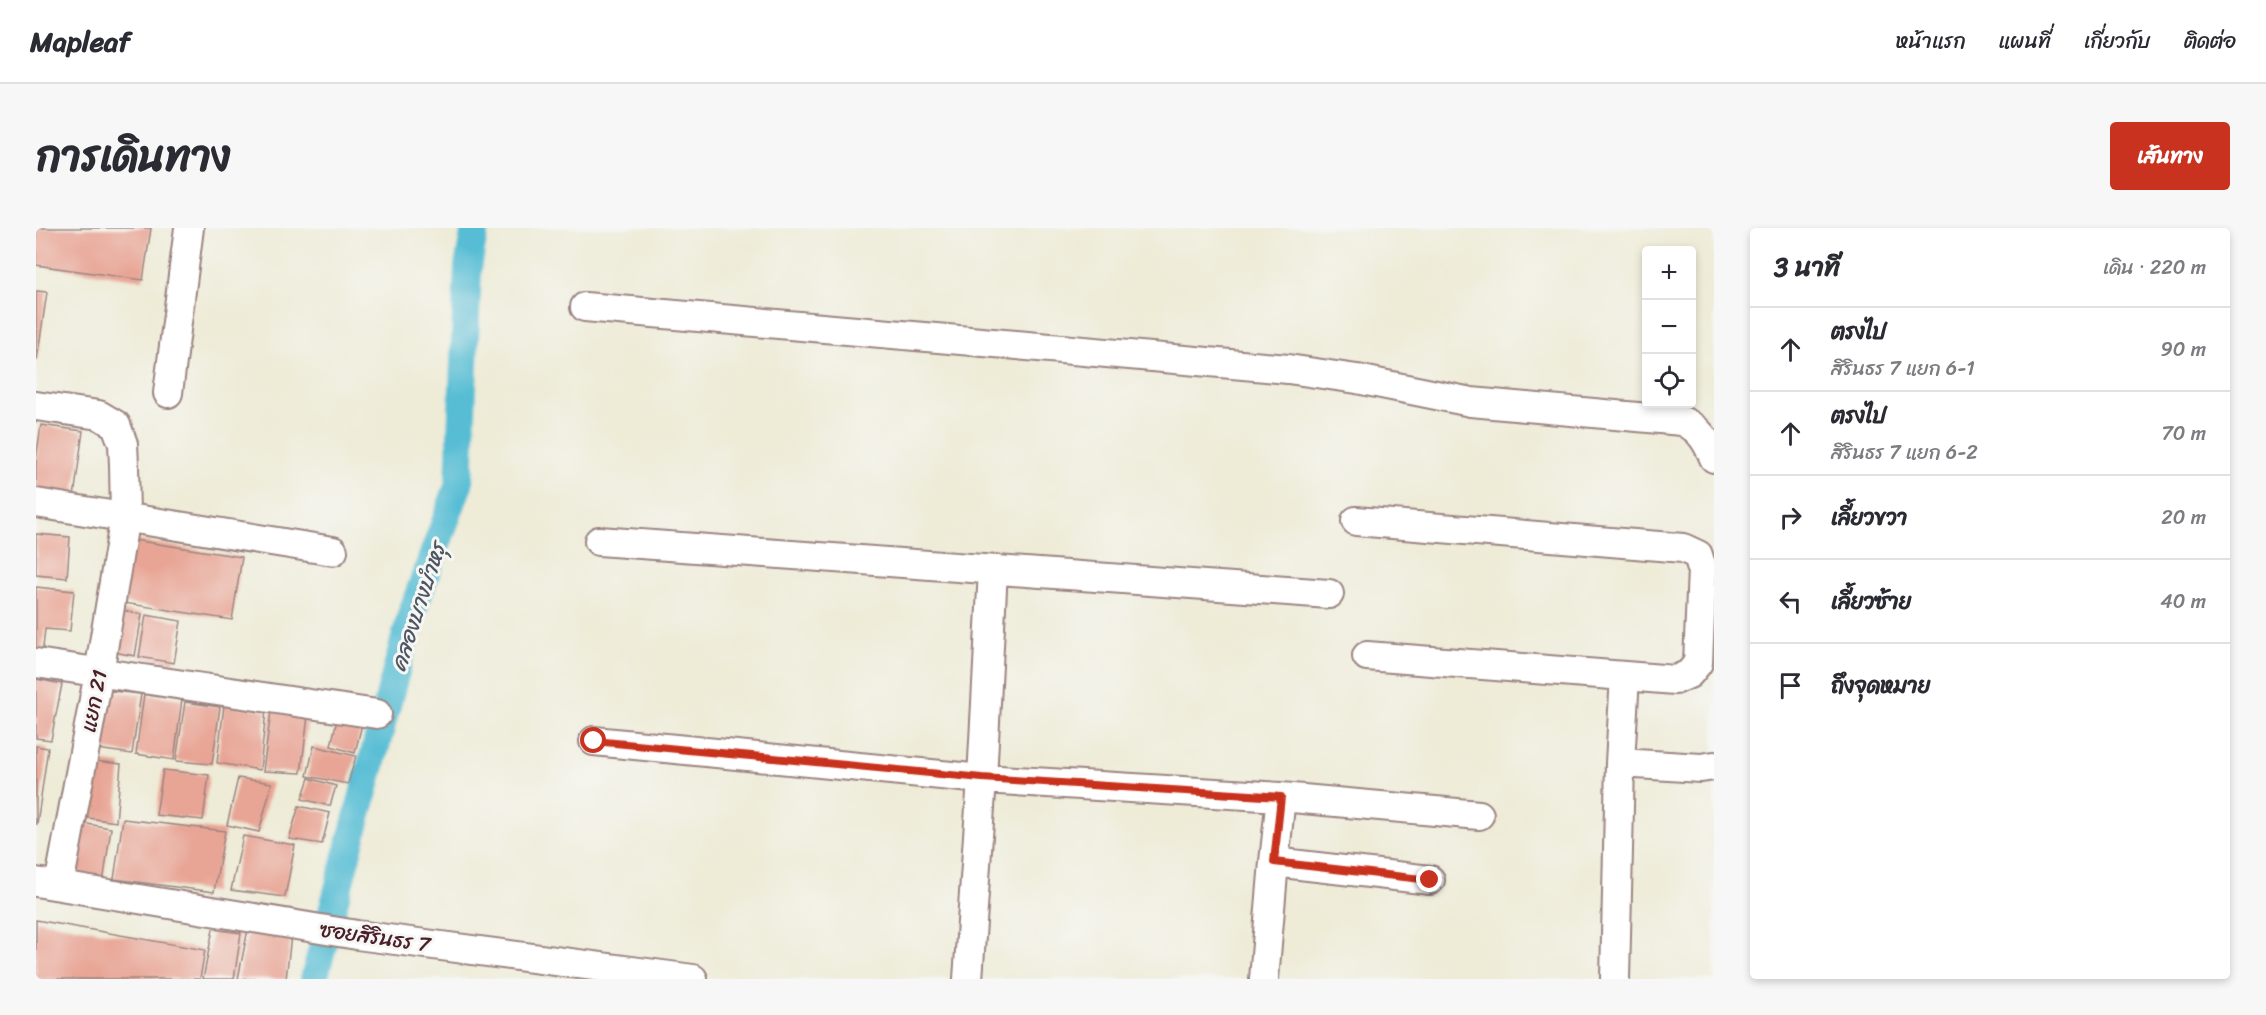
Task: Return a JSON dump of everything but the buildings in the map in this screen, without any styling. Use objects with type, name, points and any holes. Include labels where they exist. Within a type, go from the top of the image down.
[{"type":"street","points":[[168,393],[189,228]]},
{"type":"street","points":[[585,307],[1288,369],[1357,379],[1471,402],[1682,421],[1694,426],[1708,443],[1714,458]]},
{"type":"street","name":"แยก 21","points":[[36,406],[99,415],[116,425],[123,444],[125,516],[99,673],[47,883]]},
{"type":"street","points":[[36,503],[333,551]]},
{"type":"street","points":[[1356,521],[1683,548],[1698,555],[1702,569],[1698,663],[1689,674],[1675,680],[1367,656]]},
{"type":"street","points":[[599,541],[1329,594]]},
{"type":"street","points":[[968,979],[993,570]]},
{"type":"street","points":[[36,663],[377,714]]},
{"type":"street","points":[[1615,979],[1620,763],[1625,676]]},
{"type":"street","points":[[594,741],[982,778],[1281,797],[1479,815]]},
{"type":"street","points":[[1620,763],[1701,768],[1714,766]]},
{"type":"street","points":[[1264,979],[1281,797]]},
{"type":"street","points":[[1274,862],[1430,880]]},
{"type":"street","name":"ซอยสิรินธร 7","points":[[47,883],[357,935],[693,979]]},
{"type":"waterway","name":"คลองบางบำหรุ","points":[[314,979],[411,615],[459,484],[468,267],[475,228]]},
{"type":"route","points":[[594,741],[982,778],[1281,797],[1274,862],[1430,880]]}]
